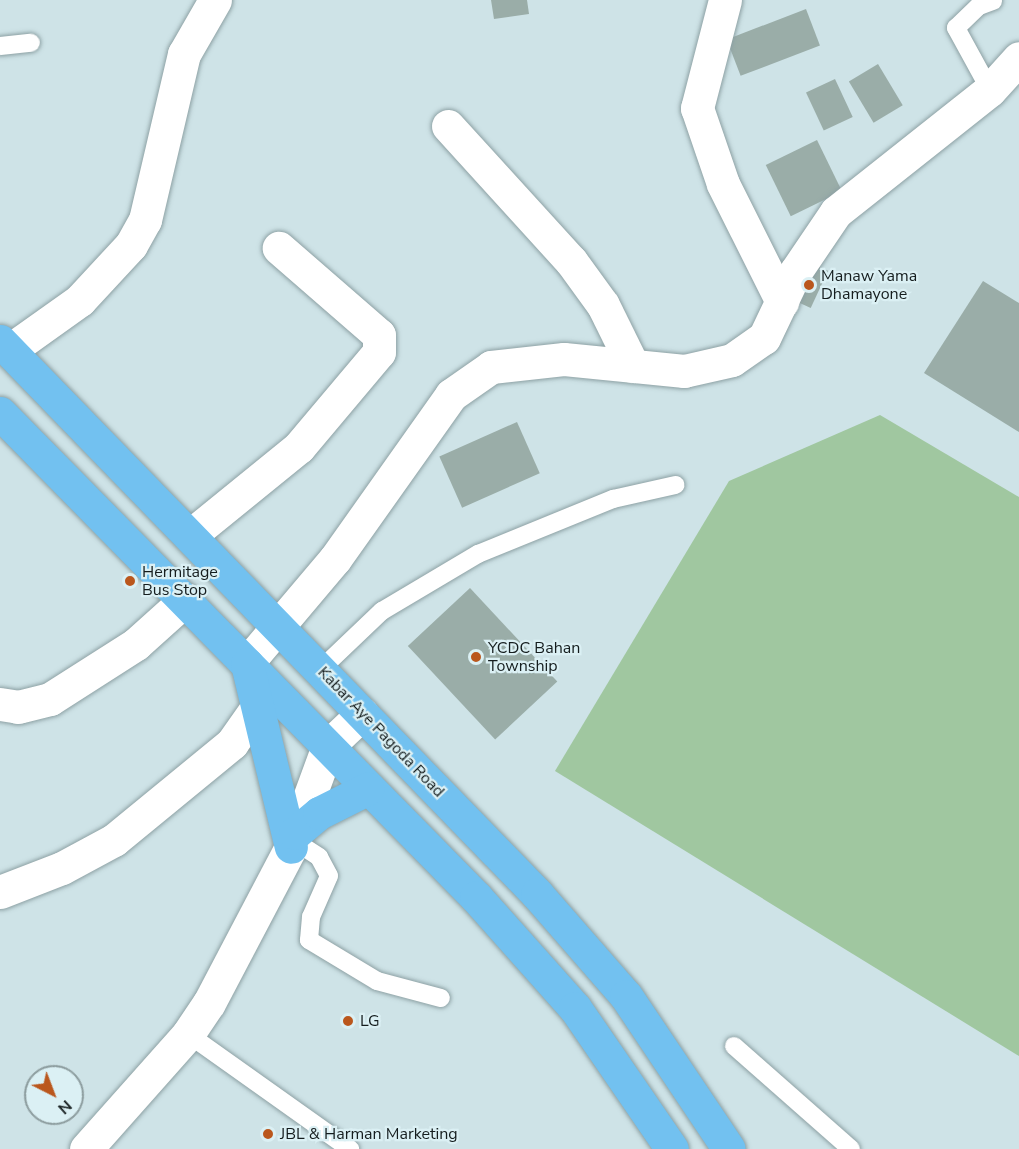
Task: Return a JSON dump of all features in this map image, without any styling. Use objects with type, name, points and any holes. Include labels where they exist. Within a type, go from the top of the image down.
[{"type":"main road","name":"Kabar Aye Pagoda Road","points":[[5,346],[192,534],[362,714],[537,894],[626,996],[729,1149]]},
{"type":"main road","points":[[0,413],[186,599],[575,1008],[672,1149]]},
{"type":"main road","points":[[247,663],[293,840]]},
{"type":"main road","points":[[293,840],[319,813],[367,789]]},
{"type":"street","points":[[5,346],[80,300],[131,245],[145,220],[183,54],[215,0]]},
{"type":"street","points":[[725,0],[697,108],[723,184],[783,302]]},
{"type":"street","points":[[247,663],[342,550],[451,395],[491,368],[564,359],[684,371],[732,360],[764,338],[796,271],[836,212],[990,90],[1019,58]]},
{"type":"street","points":[[447,126],[571,261],[603,305],[633,366]]},
{"type":"street","points":[[192,534],[299,447],[379,352],[379,335],[279,248]]},
{"type":"street","points":[[0,704],[18,707],[50,699],[136,644],[186,599]]},
{"type":"street","points":[[0,892],[62,868],[114,840],[232,742],[258,706]]},
{"type":"street","points":[[86,1149],[188,1034],[293,840],[328,746],[362,714]]},
{"type":"lane","points":[[990,90],[957,28],[979,6],[993,1]]},
{"type":"lane","points":[[0,46],[31,43]]},
{"type":"lane","points":[[321,669],[382,611],[478,554],[614,499],[675,485]]},
{"type":"lane","points":[[293,840],[319,857],[329,876],[311,917],[309,940],[377,981],[441,998]]},
{"type":"lane","points":[[188,1034],[350,1149]]},
{"type":"lane","points":[[734,1046],[850,1149]]},
{"type":"green space","points":[[880,415],[1019,497],[1019,1056],[555,771],[729,481]]},
{"type":"building","points":[[491,0],[527,0],[529,14],[494,19]]},
{"type":"building","points":[[806,9],[820,45],[741,76],[727,39]]},
{"type":"building","points":[[878,64],[903,105],[874,123],[849,82]]},
{"type":"building","points":[[835,79],[853,117],[824,131],[806,93]]},
{"type":"building","points":[[817,140],[842,191],[791,216],[766,165]]},
{"type":"building","name":"Manaw Yama Dhamayone","points":[[809,262],[828,271],[811,308],[792,299]]},
{"type":"building","points":[[983,281],[1019,303],[1019,432],[924,373]]},
{"type":"building","points":[[517,422],[540,473],[462,508],[439,457]]},
{"type":"building","points":[[470,588],[557,682],[495,740],[408,646]]},
{"type":"place","name":"Manaw Yama Dhamayone","points":[[809,285]]},
{"type":"place","name":"Hermitage Bus Stop","points":[[130,581]]},
{"type":"place","name":"YCDC Bahan Township","points":[[476,657]]},
{"type":"place","name":"LG","points":[[348,1021]]},
{"type":"place","name":"JBL & Harman Marketing","points":[[268,1134]]}]
